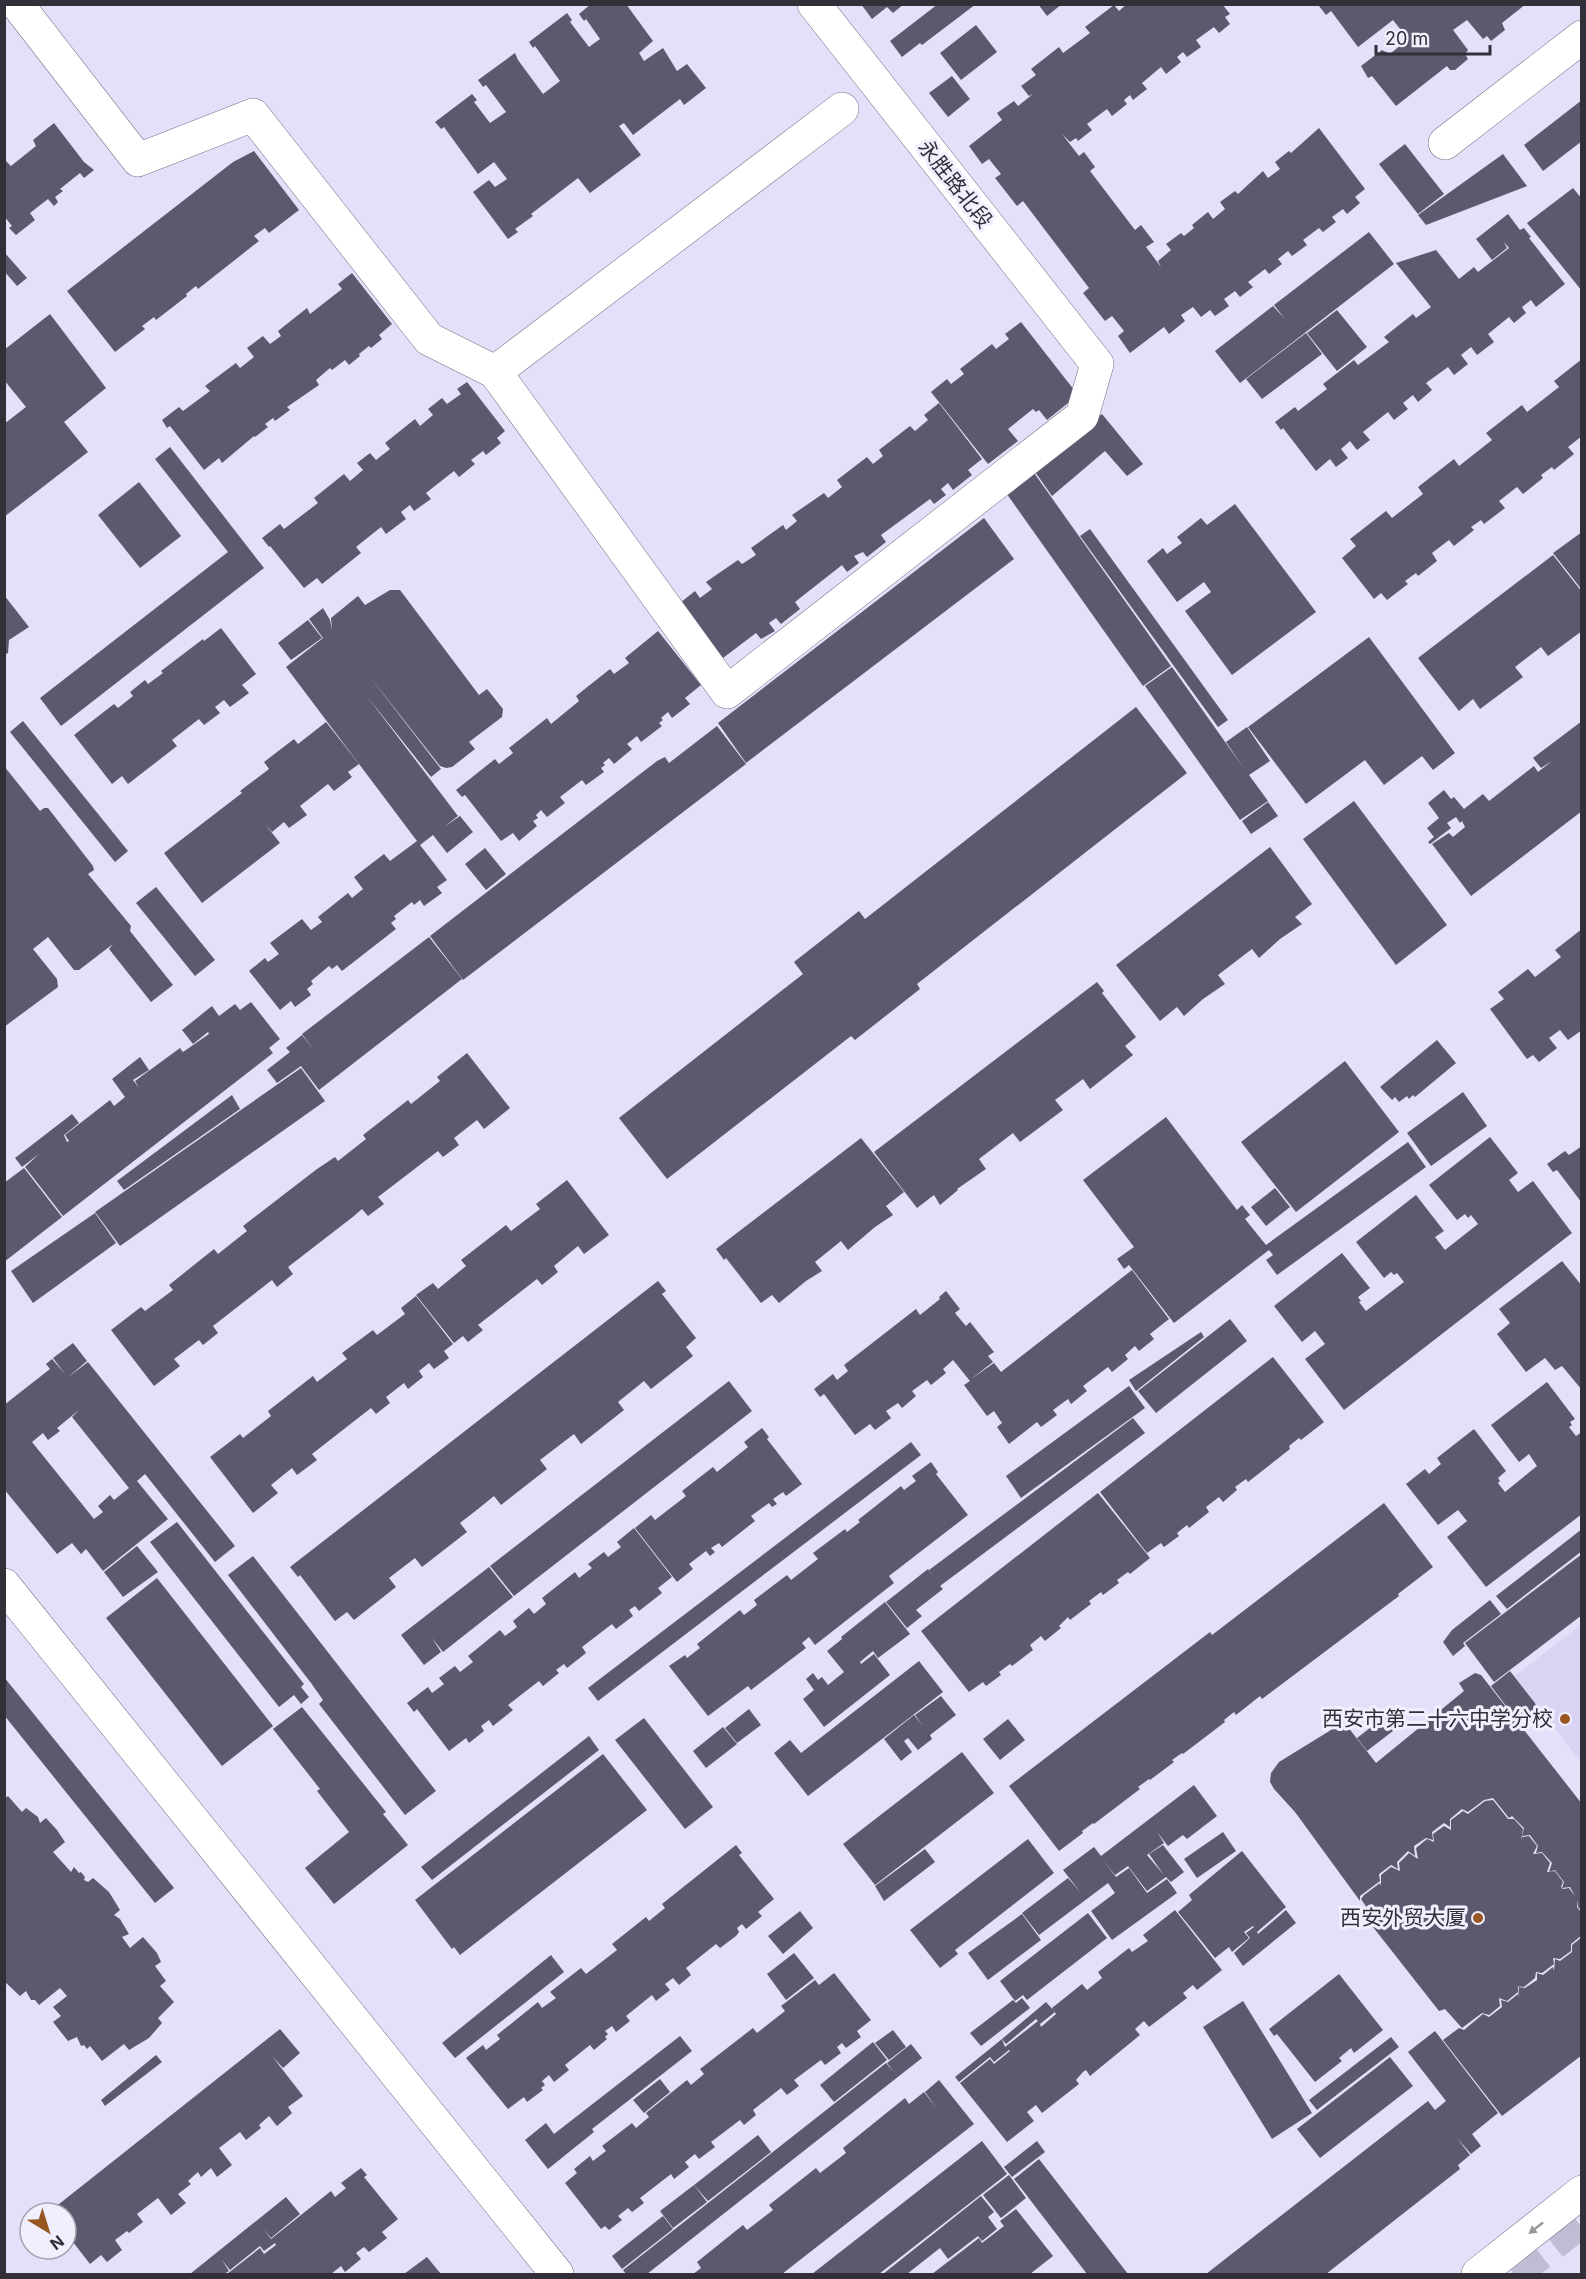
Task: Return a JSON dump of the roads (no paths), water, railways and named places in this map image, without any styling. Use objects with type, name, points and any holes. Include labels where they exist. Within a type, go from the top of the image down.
[{"type":"street","points":[[17,4],[138,160],[253,115],[429,339],[495,372],[842,109]]},
{"type":"street","name":"永胜路北段","points":[[495,372],[727,692],[1082,416],[1097,364],[813,4]]},
{"type":"street","points":[[1445,143],[1581,37]]},
{"type":"street","points":[[4,1585],[557,2274]]},
{"type":"street","points":[[1478,2274],[1581,2192]]},
{"type":"tunnel","points":[[1514,2274],[1582,2221]]},
{"type":"place","name":"西安市第二十六中学分校","points":[[1565,1719]]},
{"type":"place","name":"西安外贸大厦","points":[[1478,1918]]}]
